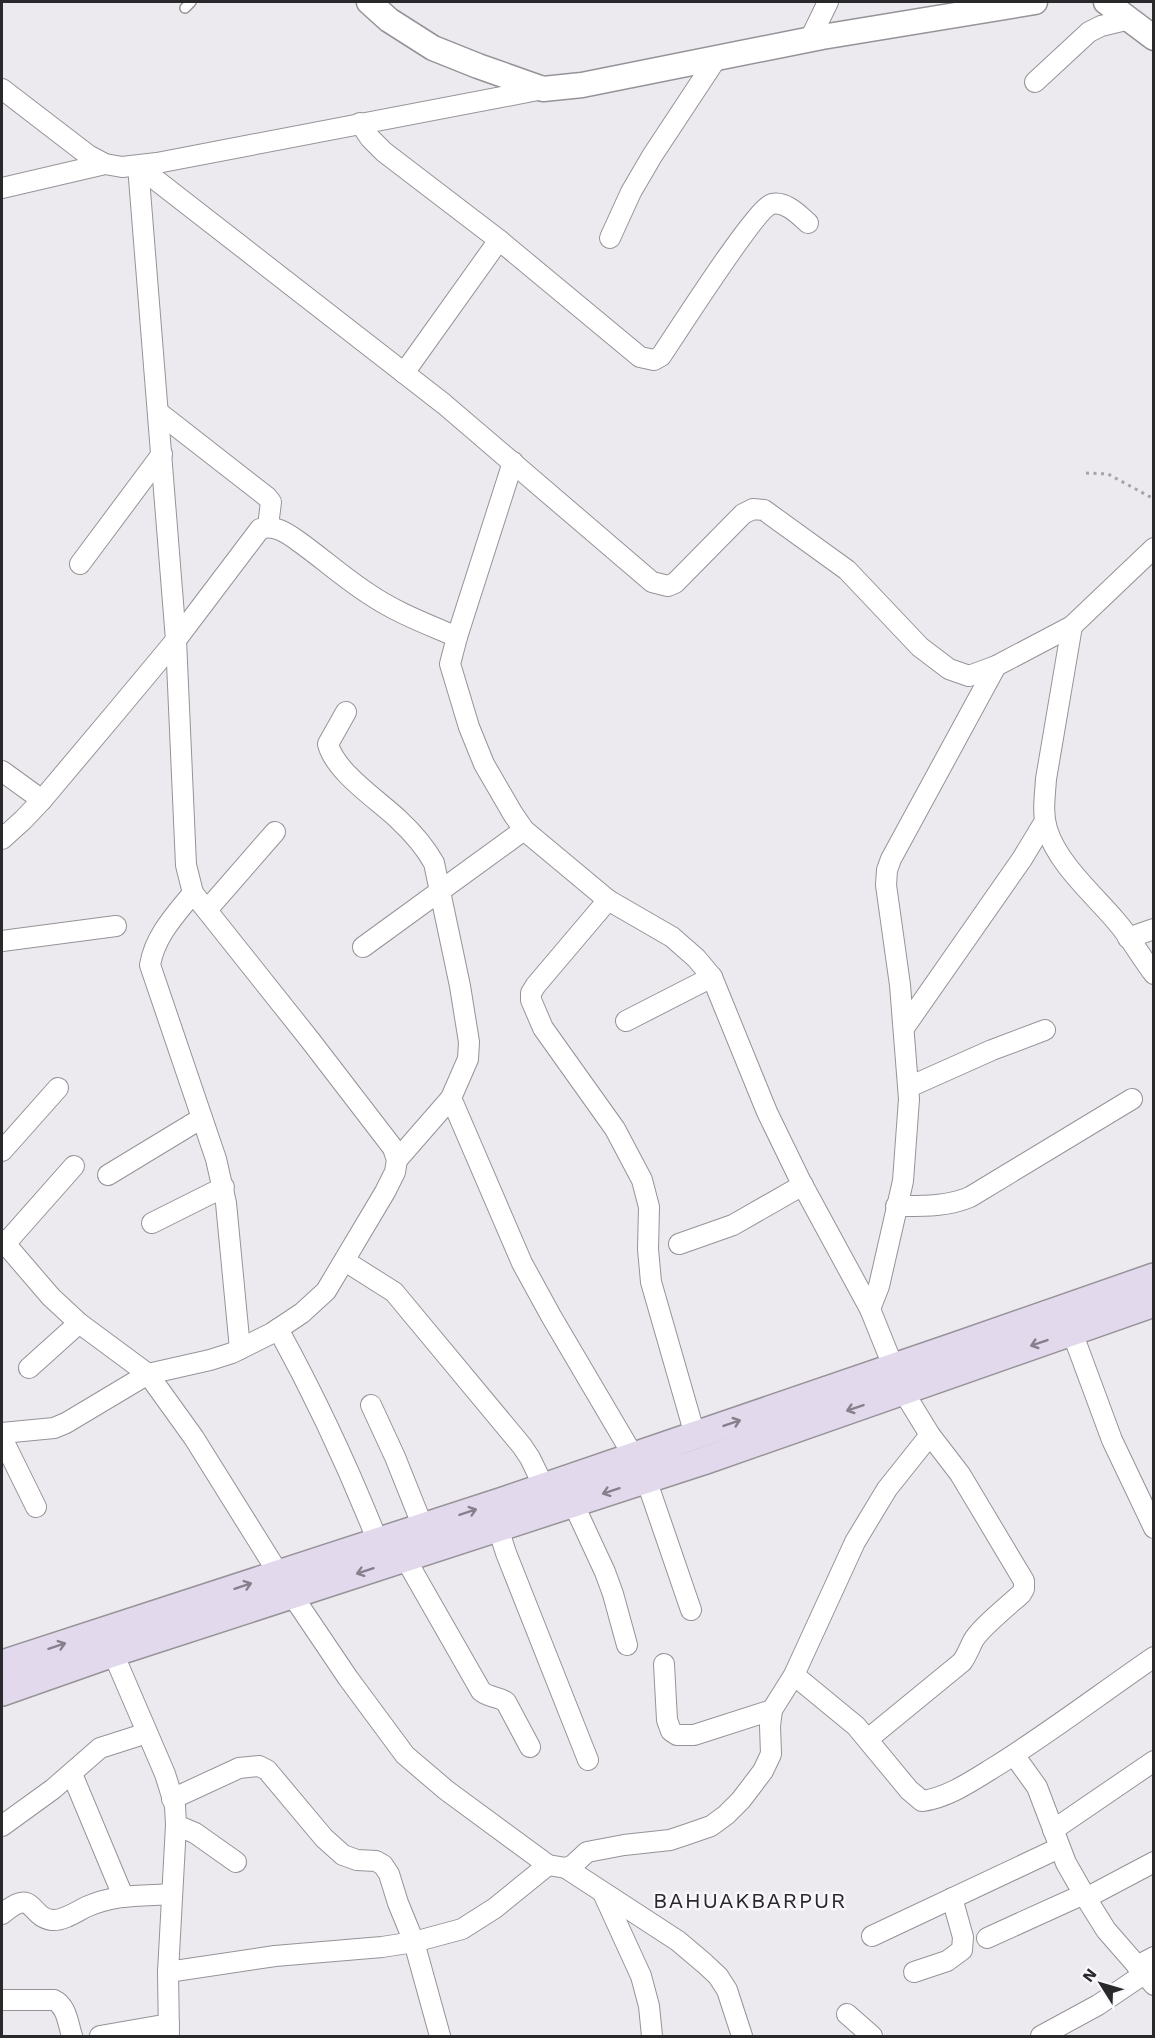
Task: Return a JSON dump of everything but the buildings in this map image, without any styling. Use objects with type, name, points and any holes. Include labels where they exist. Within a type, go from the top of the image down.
[{"type":"main road","points":[[2,1692],[113,1653],[286,1584],[378,1542],[544,1487],[640,1468],[898,1380],[1154,1276]]},
{"type":"main road","points":[[2,1664],[286,1584],[405,1558],[573,1503],[695,1436],[1072,1332],[1154,1303]]},
{"type":"street","points":[[369,2],[389,20],[433,48],[543,89]]},
{"type":"street","points":[[810,39],[828,2]]},
{"type":"street","points":[[2,89],[88,155],[105,164],[122,167],[138,166],[543,89],[582,85],[810,39],[1035,2]]},
{"type":"street","points":[[1106,2],[1154,38]]},
{"type":"street","points":[[1035,82],[1089,32],[1101,26],[1130,19]]},
{"type":"street","points":[[610,238],[652,156],[716,59]]},
{"type":"street","points":[[360,123],[370,138],[384,152],[499,240],[634,352],[648,360],[661,356],[766,207],[779,204],[787,206],[808,222]]},
{"type":"street","points":[[2,188],[105,164]]},
{"type":"street","points":[[138,166],[404,373],[513,462],[652,582],[668,586],[675,583],[743,514],[753,509],[765,510],[847,570],[920,646],[949,669],[969,676],[996,666],[1072,626],[1154,548]]},
{"type":"street","points":[[2,1433],[54,1428],[148,1374],[210,1360],[240,1349],[302,1313],[326,1291],[345,1261],[385,1192],[395,1172],[397,1160],[393,1148],[193,893],[186,865],[176,640],[138,166]]},
{"type":"street","points":[[404,373],[499,240]]},
{"type":"street","points":[[158,412],[267,497],[271,502],[268,526]]},
{"type":"street","points":[[80,564],[162,454]]},
{"type":"street","points":[[513,462],[450,664],[469,727],[484,764],[524,830],[608,900],[672,937],[696,958],[712,977],[767,1112],[803,1185],[870,1309],[898,1380],[930,1435],[960,1474],[1020,1574],[1024,1589],[980,1633],[962,1662],[868,1739]]},
{"type":"street","points":[[2,840],[42,800],[176,640],[260,529],[268,526],[277,528],[370,595],[418,621],[457,637]]},
{"type":"street","points":[[1072,626],[1046,779],[1045,821],[1052,840],[1063,858],[1118,924],[1154,974]]},
{"type":"street","points":[[870,1309],[881,1279],[903,1181],[909,1087],[886,885],[887,870],[996,666]]},
{"type":"street","points":[[346,712],[328,744],[331,753],[344,769],[401,822],[425,848],[434,863],[469,1042],[468,1059],[451,1098],[397,1160]]},
{"type":"street","points":[[2,771],[42,800]]},
{"type":"street","points":[[904,1028],[1022,859],[1045,821]]},
{"type":"street","points":[[363,947],[524,830]]},
{"type":"street","points":[[207,910],[275,832]]},
{"type":"street","points":[[193,893],[159,936],[152,951],[150,965],[224,1187],[240,1349]]},
{"type":"street","points":[[608,900],[536,985],[531,993],[531,1000],[543,1028],[615,1129],[642,1180],[650,1207],[648,1250],[651,1282],[695,1436]]},
{"type":"street","points":[[2,941],[116,926]]},
{"type":"street","points":[[1128,938],[1154,929]]},
{"type":"street","points":[[626,1021],[712,977]]},
{"type":"street","points":[[909,1087],[992,1050],[1045,1030]]},
{"type":"street","points":[[2,1151],[58,1088]]},
{"type":"street","points":[[451,1098],[522,1263],[640,1468],[692,1610]]},
{"type":"street","points":[[896,1206],[960,1202],[1132,1099]]},
{"type":"street","points":[[108,1175],[202,1118]]},
{"type":"street","points":[[74,1166],[3,1242],[51,1297],[79,1323],[148,1374],[194,1438],[348,1678],[405,1755],[446,1790],[557,1866],[678,1941],[718,1976],[728,1990],[741,2037]]},
{"type":"street","points":[[679,1244],[733,1226],[803,1185]]},
{"type":"street","points":[[152,1223],[224,1187]]},
{"type":"street","points":[[345,1261],[394,1292],[522,1446],[544,1487]]},
{"type":"street","points":[[29,1368],[79,1323]]},
{"type":"street","points":[[278,1329],[311,1389],[356,1486],[378,1542]]},
{"type":"street","points":[[1072,1332],[1112,1440],[1154,1528]]},
{"type":"street","points":[[371,1405],[423,1527]]},
{"type":"street","points":[[168,1972],[275,1956],[414,1942],[462,1929],[557,1866],[573,1865],[586,1852],[670,1840],[711,1826],[741,1800],[762,1771],[771,1754],[772,1710],[794,1675],[861,1532],[887,1489],[930,1435]]},
{"type":"street","points":[[2,1438],[36,1507]]},
{"type":"street","points":[[573,1503],[609,1583],[627,1645]]},
{"type":"street","points":[[498,1528],[588,1760]]},
{"type":"street","points":[[405,1558],[481,1691],[487,1696],[500,1698],[506,1702],[530,1747]]},
{"type":"street","points":[[100,2037],[169,2030],[168,1972],[176,1825],[165,1774],[113,1653]]},
{"type":"street","points":[[794,1675],[856,1726],[909,1790],[922,1802],[939,1797],[972,1781],[1014,1755],[1154,1657]]},
{"type":"street","points":[[664,1664],[667,1720],[671,1731],[677,1735],[694,1735],[772,1710]]},
{"type":"street","points":[[2,1826],[72,1774],[100,1748],[147,1733]]},
{"type":"street","points":[[1014,1755],[1037,1787],[1056,1839],[1085,1896],[1106,1930],[1147,1971],[1098,2005],[1041,2037]]},
{"type":"street","points":[[872,1936],[952,1898],[1056,1839],[1154,1761]]},
{"type":"street","points":[[172,1799],[239,1768],[259,1766],[267,1770],[324,1838],[343,1855],[357,1860],[376,1861],[383,1865],[389,1874],[414,1942],[440,2037]]},
{"type":"street","points":[[72,1774],[123,1896]]},
{"type":"street","points":[[176,1825],[195,1833],[236,1862]]},
{"type":"street","points":[[987,1938],[1085,1896],[1154,1862]]},
{"type":"street","points":[[603,1893],[641,1976],[649,2006],[652,2037]]},
{"type":"street","points":[[2,1914],[15,1904],[22,1902],[30,1904],[44,1917],[52,1920],[61,1919],[100,1901],[123,1896],[172,1894]]},
{"type":"street","points":[[914,1972],[947,1961],[962,1950],[963,1937],[952,1898]]},
{"type":"street","points":[[2,2000],[54,2000],[60,2003],[72,2037]]},
{"type":"street","points":[[847,2014],[872,2037]]},
{"type":"path","points":[[1086,473],[1108,474],[1154,499]]},
{"type":"district","name":"BAHUAKBARPUR","points":[[750,1900]]}]
